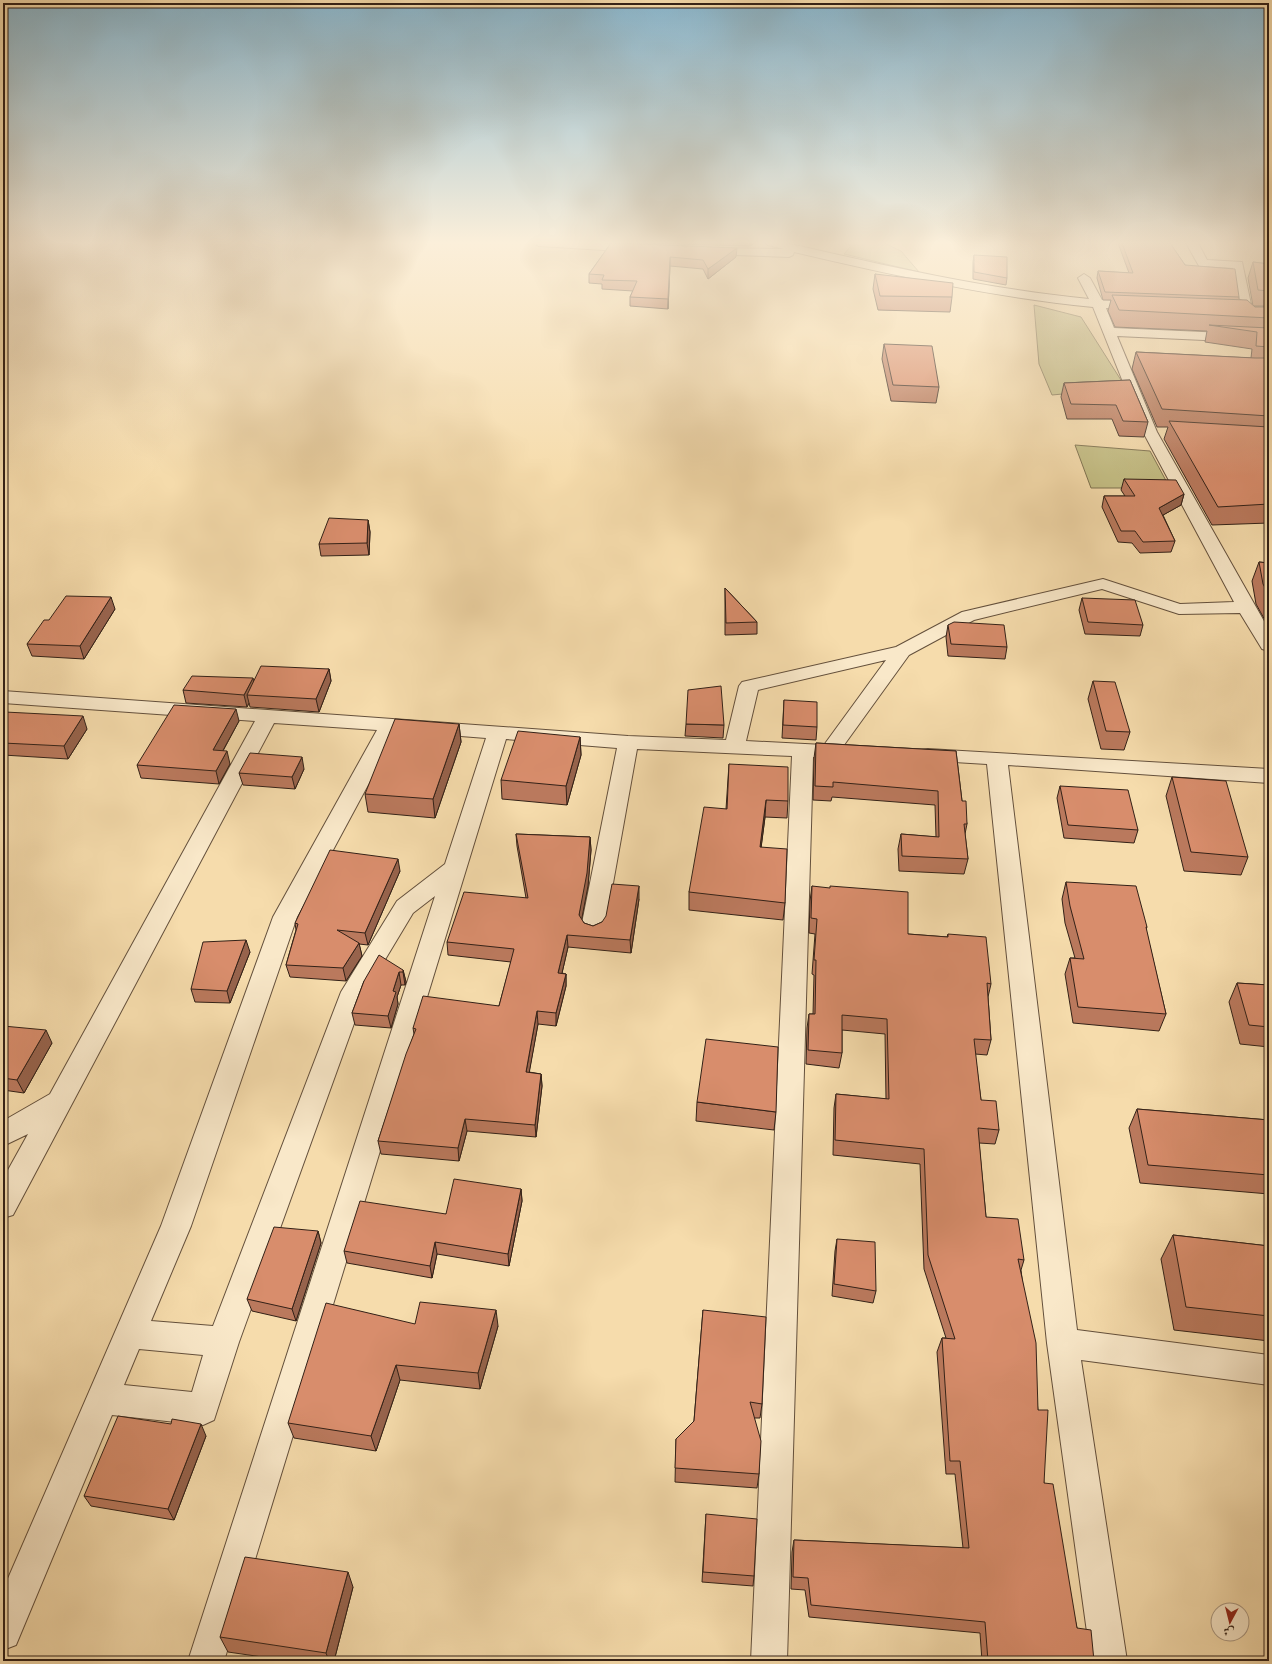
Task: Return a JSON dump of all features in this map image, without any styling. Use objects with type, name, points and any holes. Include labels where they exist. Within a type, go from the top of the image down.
[{"type":"street","points":[[1104,321],[1150,432],[1246,607],[1269,644]]},
{"type":"street","points":[[1258,321],[1269,331]]},
{"type":"street","points":[[1108,332],[1269,339]]},
{"type":"street","points":[[1121,362],[1136,363]]},
{"type":"street","points":[[1150,432],[1166,433]]},
{"type":"street","points":[[734,747],[749,686],[902,651],[968,616],[1103,584],[1179,609],[1246,607]]},
{"type":"street","points":[[830,751],[902,651]]},
{"type":"street","points":[[3,697],[628,742],[862,753]]},
{"type":"street","points":[[3,1206],[268,716]]},
{"type":"street","points":[[3,1632],[176,1226],[286,917],[390,725]]},
{"type":"street","points":[[206,1661],[498,732]]},
{"type":"street","points":[[592,928],[628,742]]},
{"type":"street","points":[[769,1661],[803,750]]},
{"type":"street","points":[[910,754],[1265,771]]},
{"type":"street","points":[[997,758],[1063,1343],[1109,1661]]},
{"type":"street","points":[[102,1398],[203,1409],[223,1342],[353,992],[405,907],[456,868]]},
{"type":"street","points":[[3,1135],[59,1101]]},
{"type":"street","points":[[130,1334],[223,1342]]},
{"type":"street","points":[[1063,1343],[1269,1370]]},
{"type":"shaded area","points":[[1035,321],[1083,321],[1126,388],[1052,395],[1039,364]]},
{"type":"shaded area","points":[[1075,445],[1150,451],[1170,488],[1091,488]]},
{"type":"building","points":[[1209,325],[1269,328],[1269,347],[1256,346],[1257,332]]},
{"type":"building","points":[[884,344],[932,346],[939,387],[893,385]]},
{"type":"building","points":[[1136,352],[1269,358],[1269,416],[1162,409]]},
{"type":"building","points":[[1130,380],[1148,422],[1123,421],[1116,405],[1071,404],[1064,383]]},
{"type":"building","points":[[1169,421],[1269,427],[1269,504],[1218,507]]},
{"type":"building","points":[[1124,479],[1176,480],[1184,494],[1159,508],[1175,541],[1143,542],[1135,531],[1121,531],[1104,496],[1135,496]]},
{"type":"building","points":[[329,518],[368,520],[367,543],[319,544]]},
{"type":"building","points":[[1259,562],[1269,563],[1269,595],[1263,584]]},
{"type":"building","points":[[725,588],[757,622],[726,623]]},
{"type":"building","points":[[66,596],[111,597],[80,646],[27,644],[44,620],[49,620]]},
{"type":"building","points":[[1082,598],[1135,600],[1143,625],[1088,622]]},
{"type":"building","points":[[954,622],[1004,625],[1007,647],[951,644],[948,625]]},
{"type":"building","points":[[261,666],[329,669],[316,699],[247,695]]},
{"type":"building","points":[[192,676],[253,678],[244,695],[183,690]]},
{"type":"building","points":[[1093,681],[1115,682],[1130,732],[1106,731]]},
{"type":"building","points":[[721,686],[724,725],[686,724],[688,690]]},
{"type":"building","points":[[784,700],[817,702],[817,727],[783,725]]},
{"type":"building","points":[[174,705],[236,709],[213,750],[227,751],[216,771],[137,765]]},
{"type":"building","points":[[5,712],[83,716],[64,746],[3,743],[3,715]]},
{"type":"building","points":[[395,719],[459,724],[433,799],[365,794]]},
{"type":"building","points":[[518,731],[580,737],[566,786],[501,780]]},
{"type":"building","points":[[816,743],[956,751],[962,801],[966,801],[967,824],[964,824],[968,859],[902,856],[901,834],[939,837],[938,791],[833,782],[833,787],[815,786]]},
{"type":"building","points":[[250,753],[302,757],[292,777],[239,773]]},
{"type":"building","points":[[729,764],[788,767],[788,801],[766,800],[760,847],[787,849],[785,903],[689,892],[704,807],[727,809]]},
{"type":"building","points":[[1172,777],[1226,781],[1248,857],[1191,852]]},
{"type":"building","points":[[1060,786],[1128,790],[1138,830],[1068,825]]},
{"type":"building","points":[[516,834],[590,837],[587,873],[579,915],[584,923],[593,926],[602,922],[606,916],[612,884],[639,886],[630,940],[567,935],[558,973],[566,974],[556,1013],[537,1011],[526,1072],[541,1074],[535,1125],[465,1119],[458,1148],[378,1141],[406,1054],[416,1029],[413,1028],[423,996],[499,1006],[514,949],[447,942],[464,892],[528,898]]},
{"type":"building","points":[[330,850],[398,859],[365,933],[337,930],[359,943],[343,968],[286,965],[298,924],[295,923]]},
{"type":"building","points":[[1066,882],[1136,886],[1147,927],[1166,1014],[1078,1007],[1070,958],[1084,959],[1070,906]]},
{"type":"building","points":[[812,886],[908,892],[908,934],[948,937],[948,934],[986,937],[991,984],[987,983],[991,1040],[974,1039],[981,1100],[996,1101],[999,1130],[978,1128],[986,1217],[1018,1219],[1024,1260],[1018,1259],[1036,1343],[1038,1410],[1048,1410],[1044,1483],[1053,1484],[1077,1628],[1091,1630],[1094,1661],[988,1661],[985,1622],[811,1605],[808,1578],[793,1577],[794,1540],[969,1548],[960,1461],[950,1461],[942,1338],[955,1339],[928,1255],[924,1149],[835,1140],[836,1094],[889,1099],[887,1019],[842,1015],[842,1053],[808,1050],[809,1014],[815,1014],[816,960],[814,960],[817,919],[811,918]]},
{"type":"building","points":[[246,940],[227,991],[191,989],[203,942]]},
{"type":"building","points":[[379,955],[403,970],[403,972],[399,972],[393,991],[396,992],[388,1016],[352,1013],[364,981]]},
{"type":"building","points":[[1237,983],[1269,985],[1269,1027],[1249,1025]]},
{"type":"building","points":[[3,1026],[46,1030],[17,1080],[3,1078]]},
{"type":"building","points":[[706,1039],[778,1047],[776,1112],[697,1102]]},
{"type":"building","points":[[1137,1109],[1269,1120],[1269,1175],[1148,1165]]},
{"type":"building","points":[[454,1179],[521,1189],[508,1254],[435,1242],[430,1266],[344,1251],[360,1201],[446,1214]]},
{"type":"building","points":[[274,1227],[318,1231],[292,1309],[247,1299]]},
{"type":"building","points":[[1173,1235],[1269,1246],[1269,1316],[1186,1307]]},
{"type":"building","points":[[837,1239],[875,1242],[876,1291],[834,1284]]},
{"type":"building","points":[[420,1302],[496,1310],[478,1373],[396,1365],[371,1436],[288,1423],[326,1303],[415,1324]]},
{"type":"building","points":[[703,1310],[766,1317],[762,1404],[750,1402],[761,1441],[759,1474],[675,1468],[676,1439],[694,1421]]},
{"type":"building","points":[[118,1416],[171,1424],[172,1419],[201,1424],[168,1509],[84,1496]]},
{"type":"building","points":[[706,1514],[757,1519],[754,1576],[703,1572]]},
{"type":"building","points":[[245,1557],[348,1572],[326,1653],[220,1637]]}]
